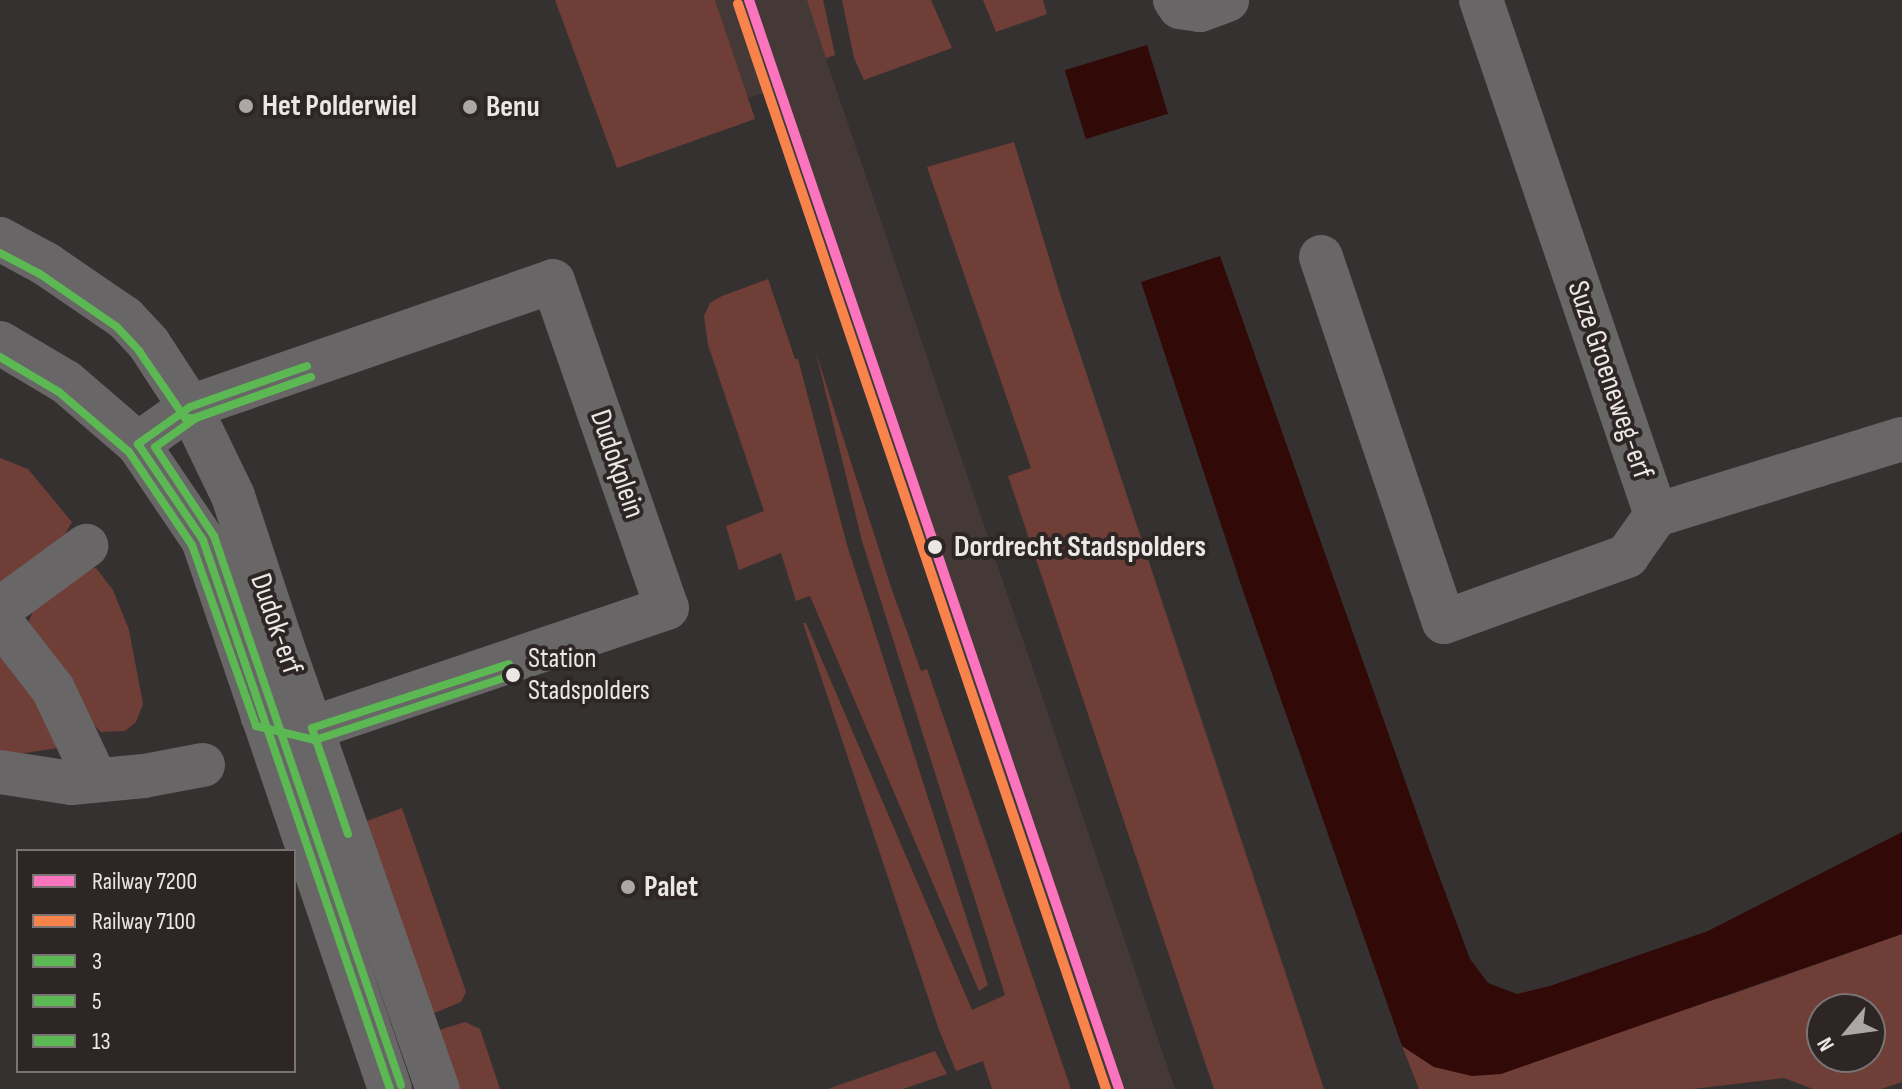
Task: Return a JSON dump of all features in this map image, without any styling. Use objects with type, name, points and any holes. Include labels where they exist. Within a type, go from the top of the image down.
[{"type":"street","points":[[1175,0],[1180,7],[1200,10],[1227,0]]},
{"type":"street","name":"Suze Groeneweg-erf","points":[[1481,0],[1656,515],[1902,439]]},
{"type":"street","name":"Dudok-erf","points":[[0,239],[46,264],[125,318],[149,344],[190,407],[233,496],[438,1089]]},
{"type":"street","points":[[1321,257],[1444,622],[1627,556],[1656,515]]},
{"type":"street","name":"Dudokplein","points":[[190,407],[553,281],[667,608],[312,728]]},
{"type":"street","name":"Dudok-erf","points":[[0,343],[66,382],[138,444],[203,540],[390,1089]]},
{"type":"street","points":[[138,444],[190,407]]},
{"type":"street","points":[[0,609],[86,546]]},
{"type":"street","points":[[0,621],[53,689],[96,780]]},
{"type":"street","points":[[262,716],[312,728]]},
{"type":"street","points":[[0,772],[71,783],[203,765]]},
{"type":"shaded area","points":[[555,0],[715,0],[755,119],[617,168]]},
{"type":"shaded area","points":[[715,0],[823,0],[835,55],[826,59],[1175,1089],[1106,1089],[767,92],[747,98]]},
{"type":"shaded area","points":[[807,0],[823,0],[835,55],[826,58]]},
{"type":"shaded area","points":[[842,0],[931,0],[952,48],[864,80],[854,58]]},
{"type":"shaded area","points":[[983,0],[1043,0],[1047,14],[996,32]]},
{"type":"shaded area","points":[[1147,45],[1168,114],[1086,139],[1065,70]]},
{"type":"shaded area","points":[[1014,142],[1061,297],[1324,1089],[1214,1089],[1008,476],[1031,468],[927,167]]},
{"type":"shaded area","points":[[1220,256],[1432,857],[1470,959],[1488,983],[1517,994],[1550,986],[1708,931],[1902,832],[1902,934],[1501,1074],[1472,1076],[1434,1067],[1402,1046],[1243,591],[1141,282]]},
{"type":"shaded area","points":[[768,279],[795,359],[798,359],[847,545],[988,985],[979,991],[810,596],[796,601],[781,553],[739,570],[726,526],[764,511],[708,345],[704,316],[710,303],[722,296]]},
{"type":"shaded area","points":[[816,353],[891,587],[921,671],[927,669],[1071,1089],[992,1089],[983,1061],[956,1071],[939,1030],[803,623],[806,623],[972,1010],[1005,995],[862,541]]},
{"type":"shaded area","points":[[0,458],[28,469],[72,522],[60,543],[0,586]]},
{"type":"shaded area","points":[[96,568],[113,590],[129,630],[143,704],[136,722],[125,731],[101,732],[78,708],[30,633],[29,621],[44,585],[63,569]]},
{"type":"shaded area","points":[[0,653],[24,670],[58,748],[19,754],[0,752]]},
{"type":"shaded area","points":[[402,808],[466,992],[461,1002],[432,1014],[364,822]]},
{"type":"shaded area","points":[[1902,934],[1902,1082],[1881,1089],[1813,1089],[1784,1078],[1693,1089],[1419,1089],[1402,1046],[1434,1067],[1724,997]]},
{"type":"shaded area","points":[[465,1022],[480,1029],[500,1089],[457,1089],[436,1031]]},
{"type":"shaded area","points":[[935,1051],[947,1074],[903,1089],[828,1089]]},
{"type":"rail line","name":"7200","points":[[749,0],[1119,1089]]},
{"type":"rail line","name":"7100","points":[[738,4],[1106,1089]]},
{"type":"transit line","name":"5","points":[[0,253],[40,274],[117,327],[139,351],[185,418],[194,418],[311,377]]},
{"type":"transit line","name":"5","points":[[0,357],[59,392],[129,452],[192,545],[256,726],[315,740],[513,675]]},
{"type":"transit line","name":"3","points":[[307,366],[190,407],[138,444],[203,540],[390,1089]]},
{"type":"transit line","name":"13","points":[[311,377],[196,418],[155,447],[214,536],[401,1085]]},
{"type":"transit line","name":"3","points":[[348,834],[312,728],[509,664]]},
{"type":"place","name":"Het Polderwiel","points":[[246,106]]},
{"type":"place","name":"Benu","points":[[470,107]]},
{"type":"place","name":"Dordrecht Stadspolders","points":[[935,547]]},
{"type":"place","name":"Station Stadspolders","points":[[513,675]]},
{"type":"place","name":"Palet","points":[[628,887]]}]
